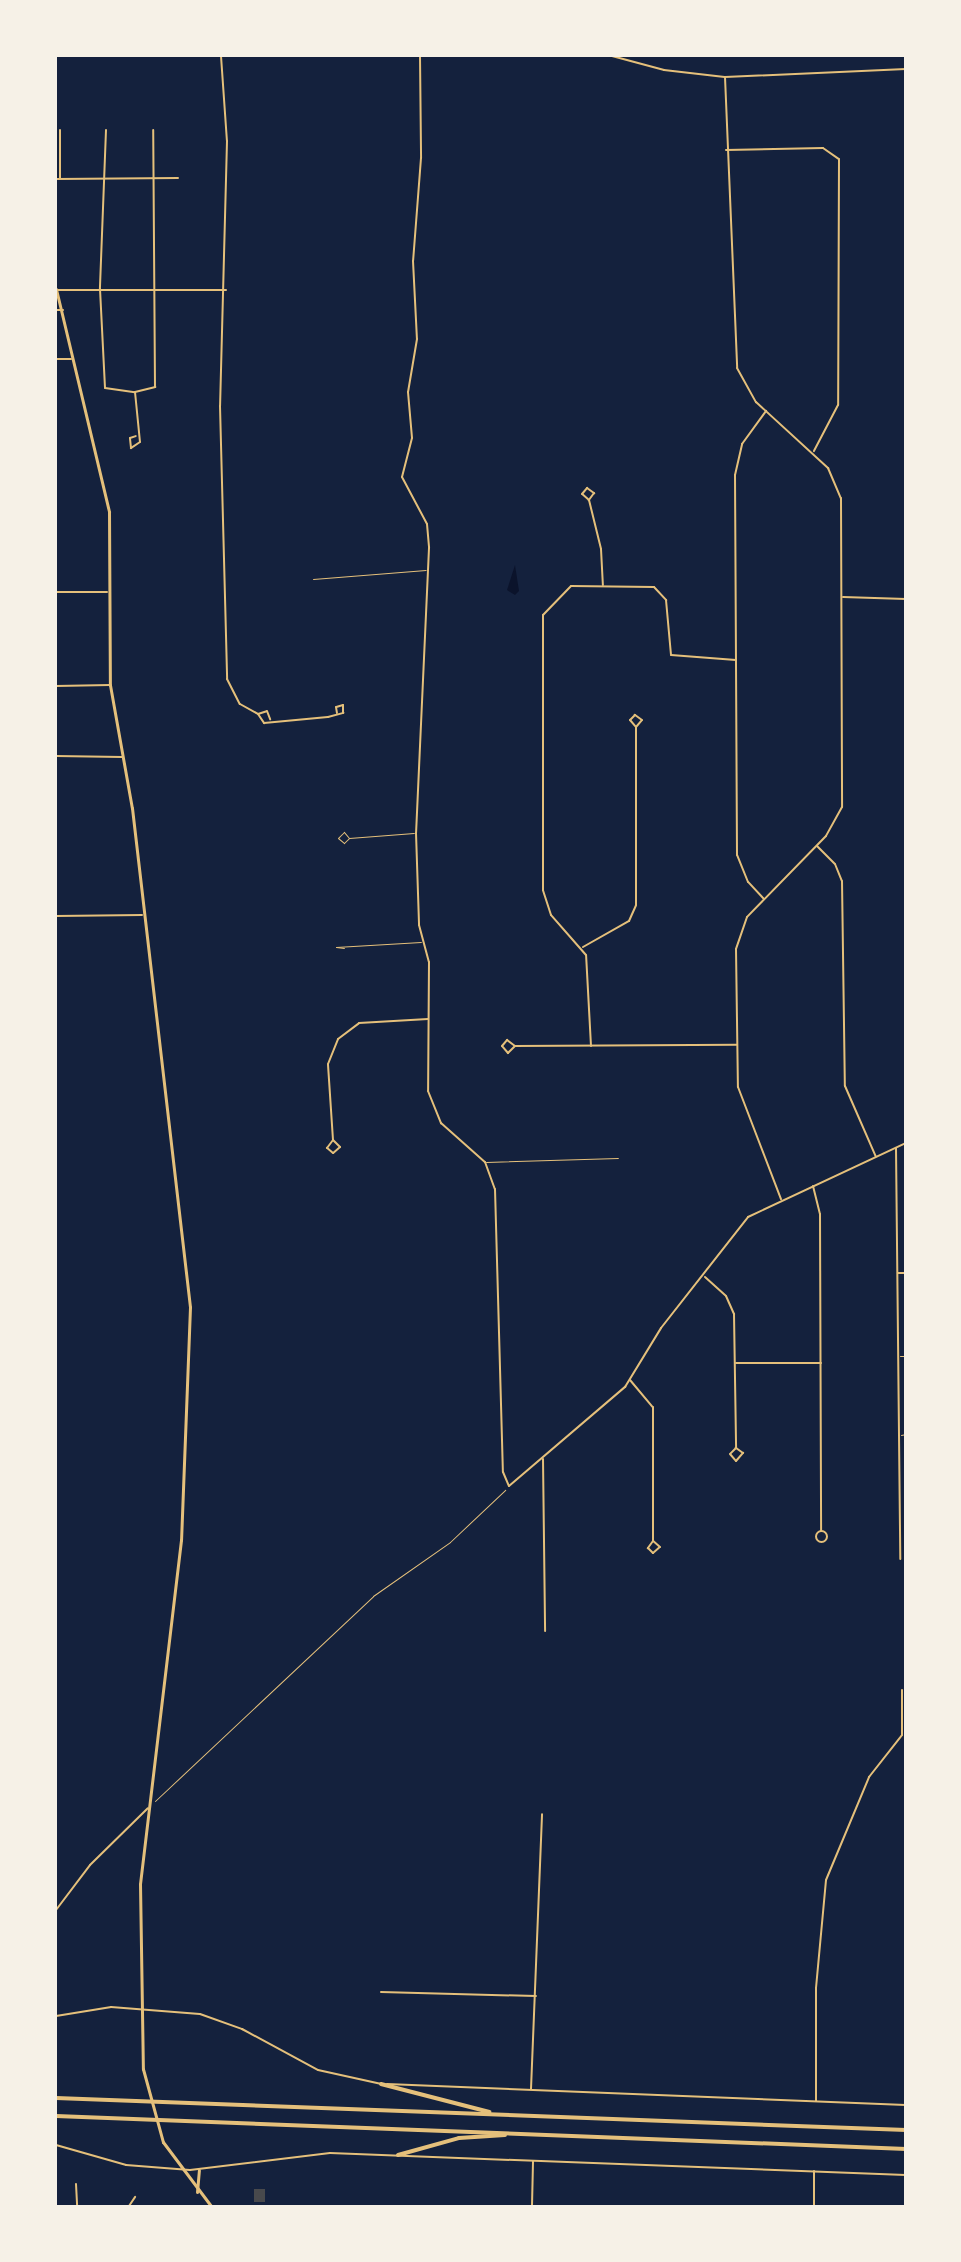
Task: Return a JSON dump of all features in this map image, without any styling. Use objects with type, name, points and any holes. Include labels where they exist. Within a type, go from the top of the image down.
[{"type":"highway","points":[[381,2084],[507,2115]]},
{"type":"highway","points":[[56,2098],[906,2130]]},
{"type":"highway","points":[[56,2116],[906,2149]]},
{"type":"highway","points":[[398,2155],[464,2137],[526,2134]]},
{"type":"main road","points":[[56,289],[63,310],[71,359],[109,512],[107,592],[110,685],[122,757],[190,1307],[181,1540],[140,1884],[141,2008],[145,2084],[160,2137],[179,2170],[211,2206]]},
{"type":"main road","points":[[198,2194],[199,2170]]},
{"type":"street","points":[[221,56],[226,290],[220,417],[227,679],[235,699],[258,714],[262,723],[270,718],[337,713]]},
{"type":"street","points":[[310,56],[315,56]]},
{"type":"street","points":[[420,56],[421,158],[413,261],[417,339],[408,392],[412,438],[402,477],[427,524],[428,569],[416,833],[431,1105],[445,1128],[485,1162],[498,1208],[503,1472],[509,1486],[543,1459],[630,1380],[661,1328],[705,1277],[740,1225],[782,1199],[906,1143]]},
{"type":"street","points":[[612,56],[664,70],[725,77],[906,69]]},
{"type":"street","points":[[725,77],[726,150],[734,221],[735,360],[745,387],[766,411],[813,453],[841,493],[843,799],[836,821],[817,846],[764,899],[743,924],[736,942],[738,1088],[782,1199]]},
{"type":"street","points":[[60,130],[58,179],[178,178]]},
{"type":"street","points":[[106,130],[101,179],[100,290],[105,388],[135,392],[155,387],[153,130]]},
{"type":"street","points":[[726,150],[824,148],[839,159],[838,405],[813,453]]},
{"type":"street","points":[[56,289],[226,290]]},
{"type":"street","points":[[56,310],[63,310]]},
{"type":"street","points":[[56,359],[71,359]]},
{"type":"street","points":[[135,392],[136,436],[140,445],[131,448],[128,442],[136,436]]},
{"type":"street","points":[[764,899],[748,882],[737,855],[735,465],[745,437],[766,411]]},
{"type":"street","points":[[589,500],[594,493],[587,488],[582,496],[589,500],[601,549],[603,585]]},
{"type":"street","points":[[591,1046],[590,977],[583,947],[555,921],[544,897],[542,620],[567,588],[603,585],[650,586],[661,592],[667,645],[681,660],[736,660]]},
{"type":"street","points":[[56,592],[107,592]]},
{"type":"street","points":[[843,597],[906,598]]},
{"type":"street","points":[[56,686],[110,685]]},
{"type":"street","points":[[258,714],[267,711],[270,718]]},
{"type":"street","points":[[583,947],[629,921],[636,905],[636,727],[630,720],[635,714],[642,720],[636,727]]},
{"type":"street","points":[[56,756],[122,757]]},
{"type":"street","points":[[817,846],[836,864],[842,881],[845,1086],[876,1157]]},
{"type":"street","points":[[56,916],[142,915]]},
{"type":"street","points":[[333,1140],[327,1146],[333,1153],[340,1147],[333,1140],[328,1067],[338,1039],[359,1023],[428,1019]]},
{"type":"street","points":[[515,1046],[510,1040],[502,1046],[508,1053],[515,1046],[736,1045]]},
{"type":"street","points":[[896,1148],[900,1559]]},
{"type":"street","points":[[813,1186],[820,1214],[820,1531]]},
{"type":"street","points":[[897,1273],[906,1273]]},
{"type":"street","points":[[705,1277],[732,1307],[736,1448],[743,1455],[736,1461],[730,1454],[736,1448]]},
{"type":"street","points":[[735,1364],[821,1363]]},
{"type":"street","points":[[630,1380],[653,1407],[653,1541],[648,1546],[653,1554],[660,1547],[653,1541]]},
{"type":"street","points":[[543,1459],[545,1631]]},
{"type":"street","points":[[816,2101],[816,1988],[826,1880],[869,1777],[902,1735],[902,1690]]},
{"type":"street","points":[[56,1910],[96,1858],[150,1806]]},
{"type":"street","points":[[531,2091],[542,1814]]},
{"type":"street","points":[[381,1992],[536,1996]]},
{"type":"street","points":[[56,2016],[141,2008],[216,2018],[318,2070],[381,2084],[906,2105]]},
{"type":"street","points":[[56,2145],[126,2165],[179,2170],[199,2170],[309,2154],[398,2155],[906,2175]]},
{"type":"street","points":[[532,2206],[533,2161]]},
{"type":"street","points":[[814,2171],[814,2206]]},
{"type":"street","points":[[76,2184],[77,2206]]},
{"type":"street","points":[[129,2206],[135,2197]]},
{"type":"lane","points":[[313,579],[428,569]]},
{"type":"lane","points":[[349,838],[416,833]]},
{"type":"lane","points":[[344,946],[423,941]]},
{"type":"lane","points":[[485,1162],[618,1158]]},
{"type":"lane","points":[[898,1356],[906,1356]]},
{"type":"lane","points":[[899,1435],[906,1434]]},
{"type":"lane","points":[[900,1504],[906,1504]]},
{"type":"path","points":[[150,1806],[373,1596],[450,1542],[509,1486]]},
{"type":"water","points":[[515,565],[519,591],[515,595],[507,590]]},
{"type":"building","points":[[254,2189],[265,2189],[265,2202],[254,2202]]}]
